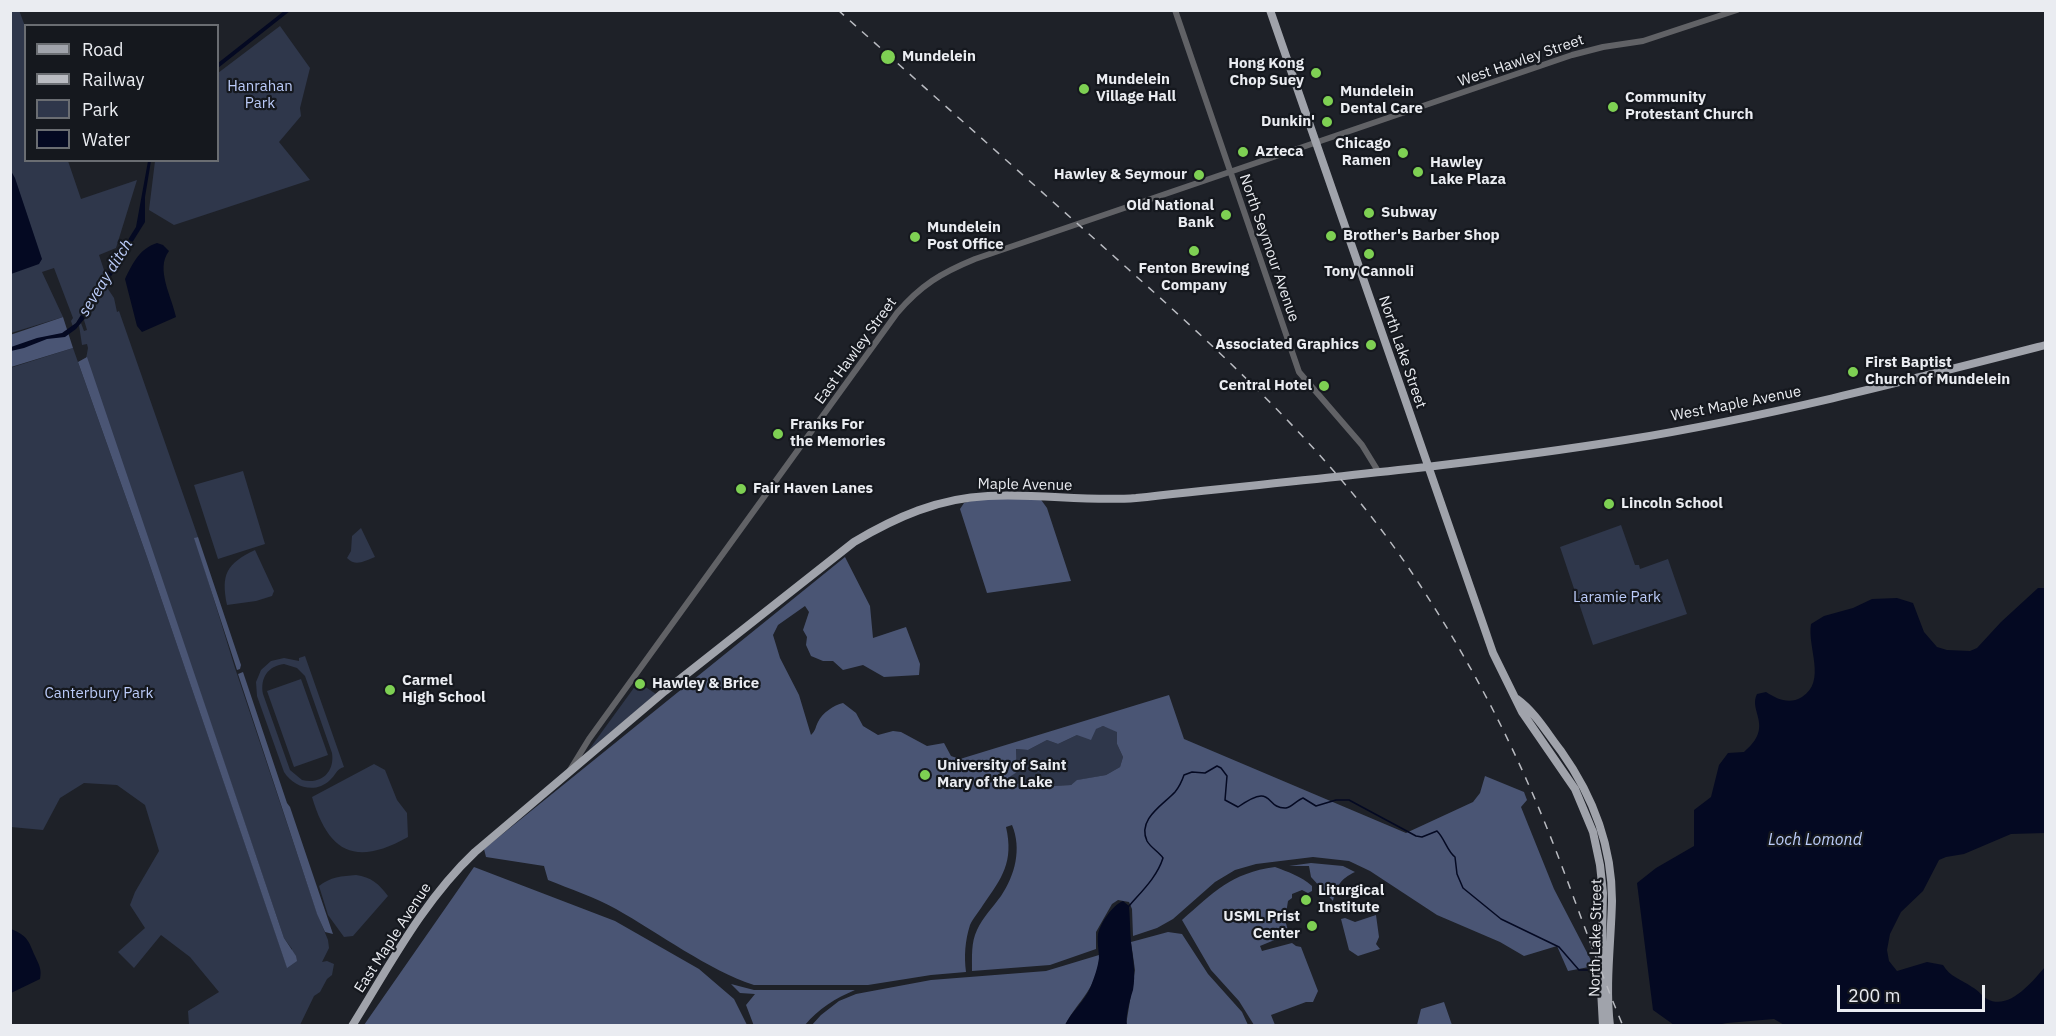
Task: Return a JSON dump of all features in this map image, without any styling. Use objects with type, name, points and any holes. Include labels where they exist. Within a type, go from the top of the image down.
[{"type":"main road","name":"North Lake Street","points":[[1270,10],[1499,669],[1522,712],[1570,781],[1583,805],[1593,832],[1604,893],[1601,989],[1603,1026]]},
{"type":"main road","name":"West Maple Avenue","points":[[1428,466],[1625,440],[1720,423],[1840,397],[2046,345]]},
{"type":"main road","name":"Maple Avenue","points":[[568,773],[711,654],[854,542],[878,527],[920,509],[950,501],[987,496],[1122,499],[1428,466]]},
{"type":"main road","name":"North Lake Street","points":[[1517,699],[1528,706],[1574,770],[1592,803],[1602,828],[1611,883],[1608,976],[1610,1026]]},
{"type":"main road","name":"East Maple Avenue","points":[[352,1026],[439,889],[475,852],[568,773]]},
{"type":"street","name":"North Seymour Avenue","points":[[1175,10],[1299,372],[1351,431],[1378,471]]},
{"type":"street","name":"West Hawley Street","points":[[1315,144],[1572,55],[1603,46],[1643,41],[1737,10]]},
{"type":"street","name":"East Hawley Street","points":[[568,773],[589,740],[897,314],[916,292],[941,274],[966,262],[1315,144]]},
{"type":"green space","points":[[19,10],[24,24],[24,162],[68,162],[81,199],[137,180],[116,248],[99,255],[106,276],[73,327],[71,321],[73,318],[54,268],[42,272],[63,317],[11,333],[10,11]]},
{"type":"green space","name":"Hanrahan Park","points":[[280,26],[310,68],[300,108],[301,116],[279,142],[310,180],[174,225],[149,210],[155,162],[219,162],[219,72]]},
{"type":"green space","name":"Canterbury Park","points":[[106,286],[114,298],[117,312],[119,311],[198,537],[195,538],[235,668],[328,940],[329,948],[322,962],[327,961],[334,964],[332,975],[320,992],[314,996],[300,1025],[189,1025],[188,1011],[219,992],[190,957],[161,935],[134,968],[118,952],[145,928],[130,905],[159,851],[145,805],[117,785],[84,783],[60,798],[43,830],[11,827],[10,368],[73,348],[287,967],[292,949],[284,938],[86,359],[87,344],[82,345],[79,325],[81,323],[84,331],[87,330],[84,320]]},
{"type":"green space","points":[[243,471],[265,544],[218,559],[194,485]]},
{"type":"green space","name":"Laramie Park","points":[[1621,525],[1635,565],[1639,565],[1640,569],[1668,559],[1687,614],[1593,645],[1560,547]]},
{"type":"green space","points":[[361,528],[375,557],[360,562],[350,561],[347,558],[351,551],[352,536]]},
{"type":"green space","points":[[255,550],[274,591],[272,596],[227,605],[225,585],[228,571],[238,560]]},
{"type":"green space","points":[[305,656],[344,767],[324,784],[312,788],[293,782],[284,772],[257,696],[256,682],[261,670],[271,661],[284,658],[299,661],[299,658]],"holes":[[[284,664],[297,668],[305,676],[332,753],[329,771],[321,779],[315,781],[302,780],[290,770],[262,688],[266,674],[274,667]]]},
{"type":"green space","points":[[301,679],[328,755],[294,767],[267,691]]},
{"type":"green space","points":[[641,684],[656,694],[588,751],[636,685]]},
{"type":"green space","points":[[1103,726],[1117,731],[1117,744],[1123,757],[1120,767],[1106,775],[1078,780],[1071,785],[1053,786],[1047,779],[1008,785],[1008,778],[1017,771],[1016,749],[1028,750],[1047,740],[1058,744]]},
{"type":"green space","points":[[374,764],[385,770],[397,800],[407,813],[408,837],[390,846],[359,852],[347,849],[336,842],[319,816],[312,797]]},
{"type":"green space","points":[[356,875],[374,882],[388,896],[353,936],[344,937],[328,915],[319,886],[332,879]]},
{"type":"shaded area","points":[[63,317],[73,348],[11,367],[10,335]]},
{"type":"shaded area","points":[[87,357],[284,938],[296,956],[297,961],[287,968],[78,362]]},
{"type":"shaded area","points":[[987,496],[1039,497],[1047,508],[1071,581],[987,593],[960,509],[964,503]]},
{"type":"shaded area","points":[[198,537],[241,665],[237,670],[194,538]]},
{"type":"shaded area","points":[[845,557],[870,606],[873,638],[906,627],[920,664],[919,675],[884,677],[863,665],[843,670],[833,661],[823,661],[811,656],[803,630],[809,612],[805,606],[778,625],[773,635],[780,658],[799,695],[811,735],[822,716],[843,703],[856,713],[863,726],[878,735],[893,731],[901,732],[927,746],[944,743],[951,756],[960,759],[1169,695],[1184,739],[1406,833],[1473,802],[1480,793],[1485,776],[1524,792],[1527,800],[1521,807],[1554,889],[1594,966],[1568,971],[1557,946],[1524,956],[1500,942],[1437,915],[1370,871],[1349,861],[1313,857],[1256,864],[1235,870],[1215,882],[1173,919],[1157,928],[1133,936],[1132,909],[1129,902],[1118,900],[1112,904],[1096,932],[1096,949],[1050,965],[972,971],[975,935],[982,921],[1006,888],[1016,862],[1017,852],[1012,825],[1006,827],[1008,850],[1005,869],[970,925],[965,948],[966,972],[868,985],[754,985],[701,961],[608,905],[548,880],[544,866],[486,857],[484,849]],"holes":[[[1103,726],[1117,732],[1117,744],[1123,757],[1120,767],[1106,775],[1077,780],[1071,785],[1053,786],[1047,779],[1008,785],[1008,778],[1017,772],[1016,749],[1028,750],[1047,740],[1058,744],[1077,735],[1091,740],[1096,729]]]},
{"type":"shaded area","points":[[243,672],[333,934],[325,932],[317,914],[238,674]]},
{"type":"shaded area","points":[[1311,863],[1343,866],[1355,872],[1340,884],[1333,901],[1311,877],[1309,866],[1289,866]]},
{"type":"shaded area","points":[[474,867],[615,921],[699,969],[734,999],[747,1025],[364,1025]]},
{"type":"shaded area","points":[[1275,867],[1303,880],[1312,886],[1312,891],[1308,893],[1302,890],[1292,894],[1292,898],[1288,901],[1285,920],[1289,934],[1260,946],[1262,951],[1292,943],[1301,947],[1318,991],[1313,1002],[1306,1002],[1271,1015],[1275,1025],[1254,1025],[1239,1001],[1211,970],[1182,920],[1224,885],[1246,874]]},
{"type":"shaded area","points":[[1376,915],[1379,937],[1376,944],[1380,949],[1358,956],[1349,950],[1341,919],[1345,918],[1355,922]]},
{"type":"shaded area","points":[[1168,932],[1182,934],[1208,974],[1242,1012],[1248,1025],[1126,1025],[1135,970],[1131,942]]},
{"type":"shaded area","points":[[1099,955],[1092,984],[1065,1025],[811,1026],[839,1001],[856,994],[931,980],[1046,971]]},
{"type":"shaded area","points":[[731,984],[754,990],[855,990],[828,1004],[805,1025],[754,1026],[746,1005],[755,994],[740,993]]},
{"type":"shaded area","points":[[1444,1002],[1452,1025],[1417,1025],[1421,1009]]},
{"type":"water","points":[[284,11],[290,11],[219,67],[219,62]]},
{"type":"water","name":"seveay ditch","points":[[148,162],[151,162],[145,197],[145,222],[85,318],[65,337],[47,339],[11,351],[11,347],[62,333],[76,323],[136,227]]},
{"type":"water","points":[[11,171],[42,259],[39,264],[11,274]]},
{"type":"water","points":[[157,243],[169,251],[165,258],[164,275],[176,317],[142,332],[137,326],[125,279],[141,253]]},
{"type":"water","name":"Loch Lomond","points":[[2038,588],[2046,588],[2045,833],[2011,834],[1964,854],[1939,860],[1923,891],[1901,912],[1890,934],[1887,950],[1889,961],[1897,971],[1927,962],[1943,965],[1952,975],[1995,1002],[2012,998],[2034,980],[2045,967],[2045,1025],[1786,1026],[1774,1019],[1717,1025],[1674,1025],[1653,1010],[1637,883],[1656,868],[1694,846],[1694,810],[1711,797],[1719,765],[1728,753],[1744,752],[1758,734],[1759,720],[1755,701],[1757,694],[1766,692],[1779,699],[1792,701],[1802,697],[1809,690],[1815,673],[1811,624],[1824,616],[1853,608],[1872,599],[1897,598],[1913,603],[1924,632],[1937,647],[1970,651],[1977,648]]},
{"type":"water","points":[[1123,901],[1129,906],[1134,972],[1127,1025],[1065,1025],[1092,983],[1099,958],[1098,934],[1102,924],[1111,910]]},
{"type":"water","points":[[11,929],[27,939],[41,972],[40,979],[11,993]]},
{"type":"waterway","points":[[1129,906],[1153,878],[1163,858],[1147,841],[1145,826],[1148,819],[1175,792],[1184,775],[1192,772],[1205,773],[1217,766],[1227,776],[1225,800],[1238,807],[1258,796],[1264,796],[1274,805],[1286,808],[1303,798],[1316,806],[1336,800],[1349,800],[1416,836],[1422,837],[1437,831],[1455,857],[1457,874],[1463,888],[1501,919],[1559,947],[1579,970],[1595,970]]},
{"type":"railway","points":[[838,10],[1207,341],[1321,457],[1389,540],[1450,633],[1503,731],[1552,842],[1623,1026]]},
{"type":"place","name":"Mundelein","points":[[888,57]]},
{"type":"place","name":"Hong Kong Chop Suey","points":[[1316,73]]},
{"type":"place","name":"Mundelein Village Hall","points":[[1084,89]]},
{"type":"place","name":"Mundelein Dental Care","points":[[1328,101]]},
{"type":"place","name":"Community Protestant Church","points":[[1613,107]]},
{"type":"place","name":"Dunkin'","points":[[1327,122]]},
{"type":"place","name":"Azteca","points":[[1243,152]]},
{"type":"place","name":"Chicago Ramen","points":[[1403,153]]},
{"type":"place","name":"Hawley Lake Plaza","points":[[1418,172]]},
{"type":"place","name":"Hawley & Seymour","points":[[1199,175]]},
{"type":"place","name":"Subway","points":[[1369,213]]},
{"type":"place","name":"Old National Bank","points":[[1226,215]]},
{"type":"place","name":"Brother's Barber Shop","points":[[1331,236]]},
{"type":"place","name":"Mundelein Post Office","points":[[915,237]]},
{"type":"place","name":"Fenton Brewing Company","points":[[1194,251]]},
{"type":"place","name":"Tony Cannoli","points":[[1369,254]]},
{"type":"place","name":"Associated Graphics","points":[[1371,345]]},
{"type":"place","name":"First Baptist Church of Mundelein","points":[[1853,372]]},
{"type":"place","name":"Central Hotel","points":[[1324,386]]},
{"type":"place","name":"Franks For the Memories","points":[[778,434]]},
{"type":"place","name":"Fair Haven Lanes","points":[[741,489]]},
{"type":"place","name":"Lincoln School","points":[[1609,504]]},
{"type":"place","name":"Hawley & Brice","points":[[640,684]]},
{"type":"place","name":"Carmel High School","points":[[390,690]]},
{"type":"place","name":"University of Saint Mary of the Lake","points":[[925,775]]},
{"type":"place","name":"Liturgical Institute","points":[[1306,900]]},
{"type":"place","name":"USML Prist Center","points":[[1312,926]]}]
